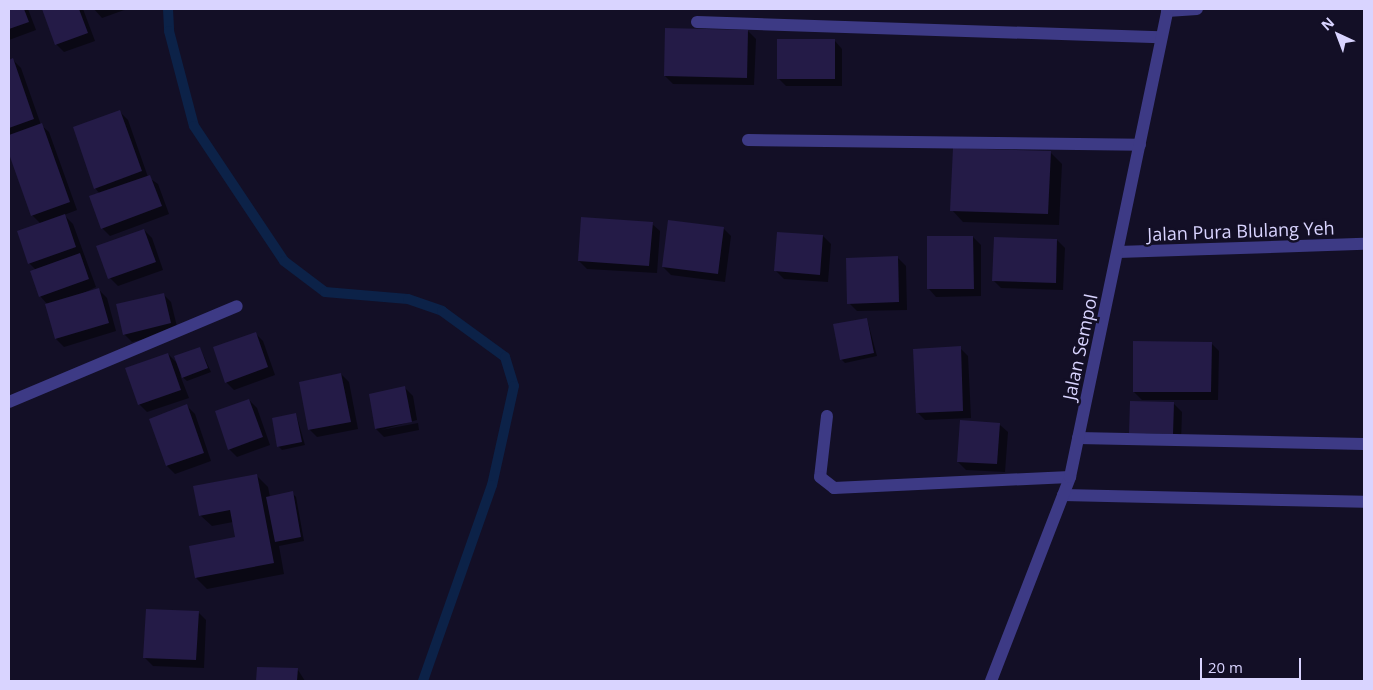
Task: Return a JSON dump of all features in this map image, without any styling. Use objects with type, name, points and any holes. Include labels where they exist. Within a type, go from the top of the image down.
[{"type":"street","points":[[1167,10],[1196,9]]},
{"type":"street","name":"Jalan Sempol","points":[[991,681],[1070,477],[1167,10]]},
{"type":"street","points":[[697,22],[1160,37]]},
{"type":"street","points":[[748,140],[1140,145]]},
{"type":"street","name":"Jalan Pura Blulang Yeh","points":[[1118,252],[1364,244]]},
{"type":"street","points":[[9,402],[236,306]]},
{"type":"street","points":[[827,416],[820,477],[834,488],[1070,477]]},
{"type":"street","points":[[1078,438],[1364,444]]},
{"type":"street","points":[[1063,496],[1364,502]]},
{"type":"building","points":[[9,9],[24,9],[29,22],[9,29]]},
{"type":"building","points":[[42,9],[79,9],[88,33],[55,45]]},
{"type":"building","points":[[665,28],[748,30],[747,78],[664,76]]},
{"type":"building","points":[[777,39],[835,39],[835,79],[777,79]]},
{"type":"building","points":[[13,58],[34,119],[9,128],[9,60]]},
{"type":"building","points":[[120,110],[142,171],[94,189],[73,127]]},
{"type":"building","points":[[42,123],[70,202],[31,216],[9,154],[9,135]]},
{"type":"building","points":[[953,148],[1051,151],[1048,214],[950,211]]},
{"type":"building","points":[[150,175],[162,206],[101,229],[89,196]]},
{"type":"building","points":[[65,214],[76,247],[28,264],[17,231]]},
{"type":"building","points":[[581,217],[653,222],[649,266],[578,261]]},
{"type":"building","points":[[668,220],[724,227],[718,274],[662,267]]},
{"type":"building","points":[[144,229],[156,262],[108,279],[96,246]]},
{"type":"building","points":[[777,232],[823,235],[820,275],[774,271]]},
{"type":"building","points":[[927,236],[973,236],[974,289],[927,289]]},
{"type":"building","points":[[994,237],[1057,239],[1056,283],[992,281]]},
{"type":"building","points":[[80,253],[89,279],[39,297],[30,271]]},
{"type":"building","points":[[898,256],[899,302],[847,304],[846,258]]},
{"type":"building","points":[[99,288],[109,323],[55,339],[45,304]]},
{"type":"building","points":[[164,293],[171,323],[123,335],[116,304]]},
{"type":"building","points":[[867,318],[874,353],[840,360],[833,324]]},
{"type":"building","points":[[256,332],[268,367],[225,383],[213,347]]},
{"type":"building","points":[[1133,341],[1212,342],[1211,392],[1133,392]]},
{"type":"building","points":[[961,346],[963,411],[916,413],[913,349]]},
{"type":"building","points":[[200,347],[208,368],[182,378],[174,356]]},
{"type":"building","points":[[168,353],[181,390],[138,405],[125,368]]},
{"type":"building","points":[[341,373],[351,422],[308,430],[299,382]]},
{"type":"building","points":[[405,386],[412,422],[375,429],[369,394]]},
{"type":"building","points":[[249,399],[263,437],[228,450],[215,411]]},
{"type":"building","points":[[1130,401],[1174,402],[1173,434],[1129,433]]},
{"type":"building","points":[[187,404],[204,453],[166,466],[149,419]]},
{"type":"building","points":[[296,413],[302,442],[277,447],[272,418]]},
{"type":"building","points":[[960,420],[1000,423],[997,464],[957,462]]},
{"type":"building","points":[[257,474],[274,563],[195,578],[189,546],[235,537],[230,510],[199,516],[193,486]]},
{"type":"building","points":[[293,491],[301,537],[275,542],[266,497]]},
{"type":"building","points":[[146,609],[199,611],[196,660],[143,658]]},
{"type":"building","points":[[257,667],[298,668],[297,681],[256,681]]},
{"type":"waterway","points":[[168,9],[169,31],[194,126],[284,261],[325,292],[408,299],[442,311],[505,357],[514,386],[492,485],[423,681]]}]
